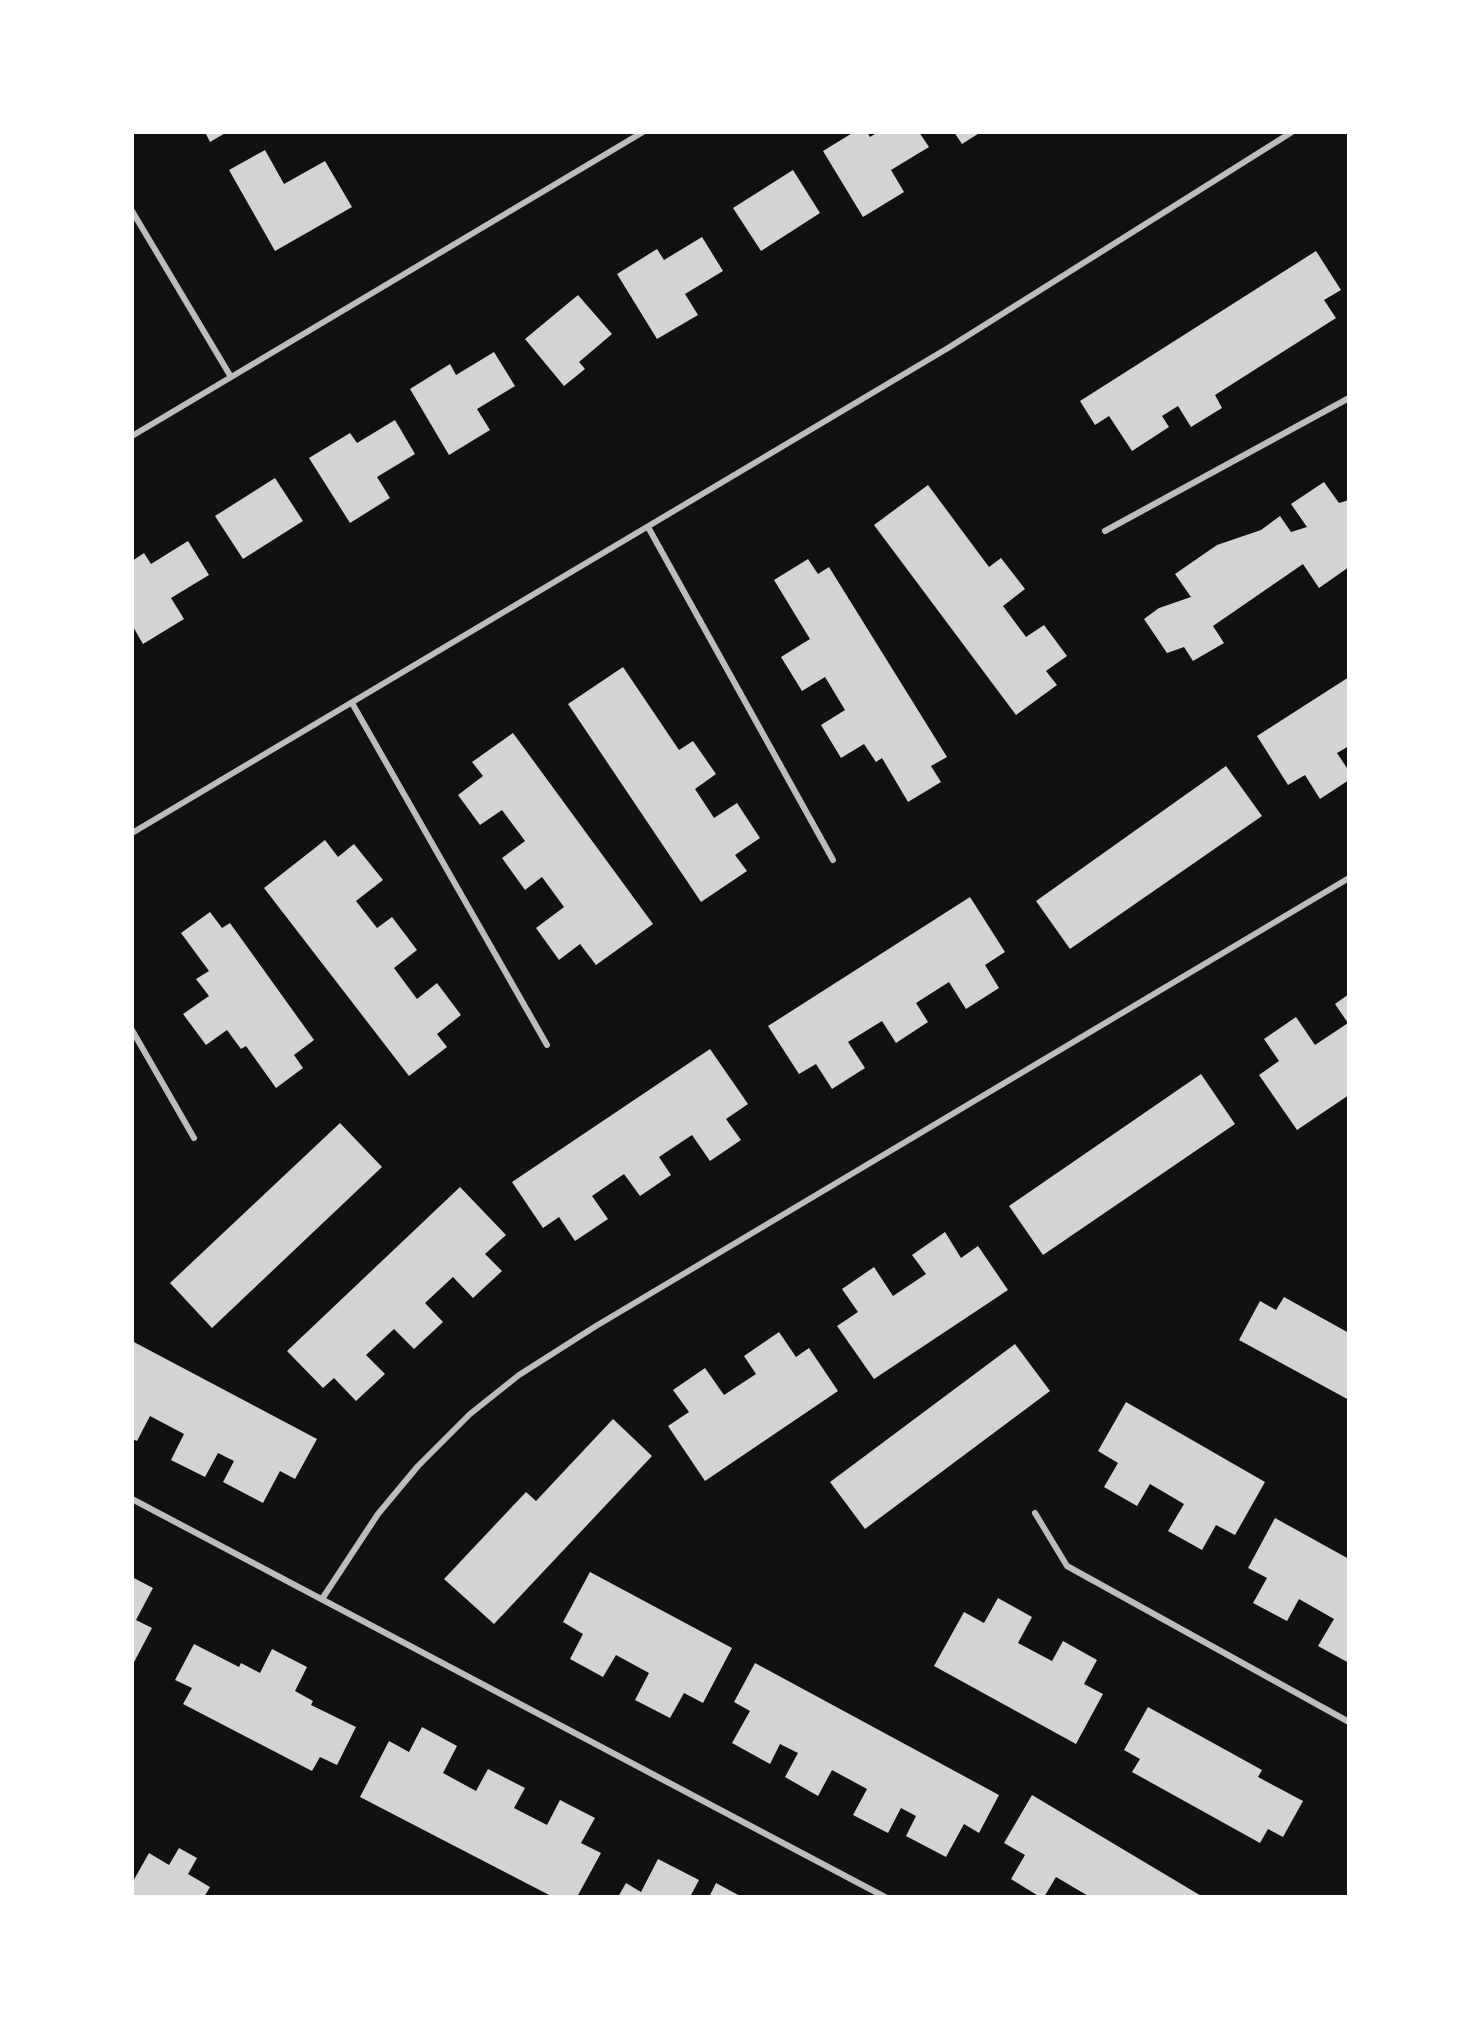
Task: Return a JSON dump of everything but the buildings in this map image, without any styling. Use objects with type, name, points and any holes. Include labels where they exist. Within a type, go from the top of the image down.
[{"type":"street","points":[[132,436],[643,132]]},
{"type":"street","points":[[132,833],[948,348],[1292,132]]},
{"type":"street","points":[[132,211],[231,377]]},
{"type":"street","points":[[1105,531],[1349,398]]},
{"type":"street","points":[[648,526],[833,860]]},
{"type":"street","points":[[352,703],[547,1045]]},
{"type":"street","points":[[322,1599],[378,1514],[418,1466],[470,1414],[519,1375],[596,1326],[1349,878]]},
{"type":"street","points":[[132,1030],[194,1138]]},
{"type":"street","points":[[132,1499],[885,1897]]},
{"type":"street","points":[[1035,1513],[1067,1566],[1349,1722]]}]
